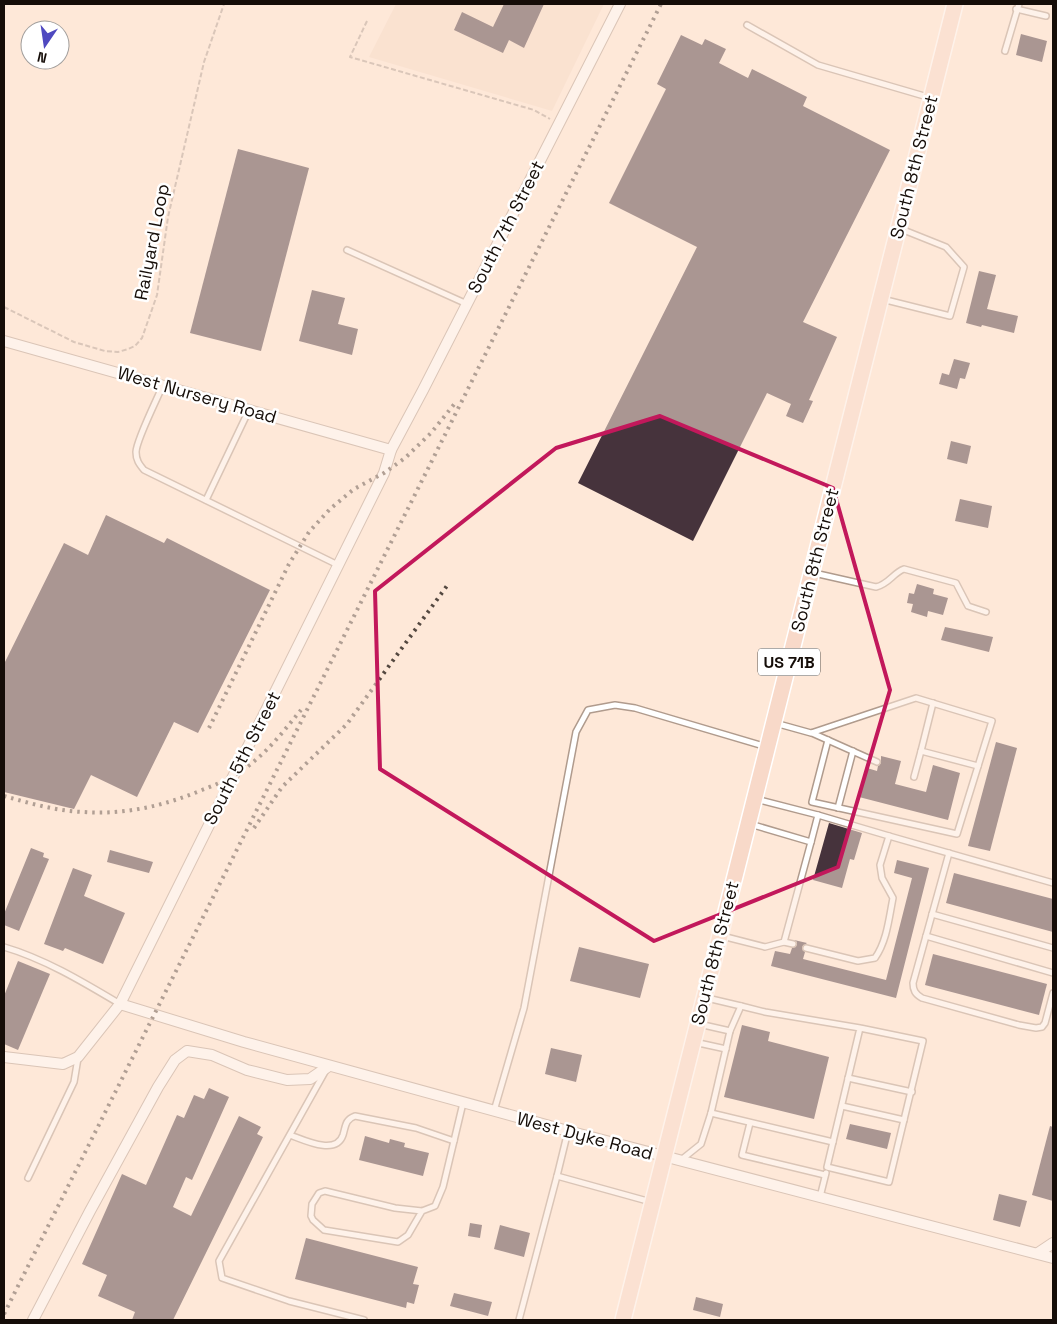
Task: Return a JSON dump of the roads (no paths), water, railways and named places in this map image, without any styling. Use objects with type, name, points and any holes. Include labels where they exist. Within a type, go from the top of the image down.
[{"type":"main road","name":"South 8th Street","points":[[623,1320],[955,4]]},
{"type":"street","name":"South 7th Street","points":[[391,450],[620,4]]},
{"type":"street","name":"West Nursery Road","points":[[4,341],[391,450]]},
{"type":"street","name":"South 5th Street","points":[[78,1057],[120,1004],[384,473],[391,450]]},
{"type":"street","name":"West Dyke Road","points":[[120,1004],[244,1042],[494,1111],[1053,1258]]},
{"type":"street","points":[[34,1320],[124,1146],[175,1060],[187,1051],[212,1055],[247,1070],[287,1080],[310,1079],[329,1066]]},
{"type":"street","points":[[4,1057],[63,1064],[78,1057]]},
{"type":"street","points":[[1038,1253],[1053,1243]]},
{"type":"lane","points":[[1005,51],[1018,7],[1046,16]]},
{"type":"lane","points":[[747,25],[818,65],[931,98]]},
{"type":"lane","points":[[881,299],[950,316],[964,267],[946,247],[898,228]]},
{"type":"lane","points":[[347,250],[467,304]]},
{"type":"lane","points":[[163,386],[136,451],[138,463],[144,470],[338,565]]},
{"type":"lane","points":[[206,500],[249,410]]},
{"type":"lane","points":[[812,572],[876,587],[884,585],[900,570],[904,569],[952,581],[958,586],[968,606],[986,612]]},
{"type":"lane","points":[[811,733],[916,698],[992,722],[958,834],[812,802],[828,740]]},
{"type":"lane","points":[[914,778],[933,703]]},
{"type":"lane","points":[[494,1111],[524,1008],[576,732],[588,710],[615,705],[635,708],[767,748]]},
{"type":"lane","points":[[774,722],[811,733],[877,762]]},
{"type":"lane","points":[[838,808],[853,751]]},
{"type":"lane","points":[[921,751],[978,766]]},
{"type":"lane","points":[[754,799],[818,814],[1053,883]]},
{"type":"lane","points":[[784,942],[818,814]]},
{"type":"lane","points":[[748,824],[811,842]]},
{"type":"lane","points":[[806,948],[858,961],[875,958],[880,951],[885,937],[893,898],[882,878],[880,866],[889,836]]},
{"type":"lane","points":[[949,853],[913,983],[913,990],[922,998],[1018,1025],[1036,1028],[1042,1027],[1045,1023],[1053,993]]},
{"type":"lane","points":[[932,914],[1053,948]]},
{"type":"lane","points":[[719,936],[765,947],[784,942],[793,944]]},
{"type":"lane","points":[[926,936],[1053,973]]},
{"type":"lane","points":[[4,947],[15,950],[70,975],[120,1004]]},
{"type":"lane","points":[[704,998],[765,1012],[924,1041],[888,1182],[827,1167]]},
{"type":"lane","points":[[681,1160],[701,1144],[711,1113],[730,1032],[741,1006]]},
{"type":"lane","points":[[697,1024],[730,1032]]},
{"type":"lane","points":[[820,1197],[860,1028]]},
{"type":"lane","points":[[693,1042],[726,1050]]},
{"type":"lane","points":[[28,1178],[74,1082],[78,1057]]},
{"type":"lane","points":[[329,1066],[219,1261],[222,1278],[289,1302],[364,1320]]},
{"type":"lane","points":[[848,1078],[912,1092]]},
{"type":"lane","points":[[422,1211],[408,1235],[398,1242],[324,1230],[312,1220],[311,1216],[312,1204],[319,1193],[325,1191],[395,1208],[422,1211],[434,1206],[443,1187],[464,1102]]},
{"type":"lane","points":[[842,1106],[904,1120]]},
{"type":"lane","points":[[711,1113],[833,1142]]},
{"type":"lane","points":[[290,1136],[328,1147],[337,1143],[342,1137],[344,1124],[348,1119],[355,1116],[416,1128],[454,1141]]},
{"type":"lane","points":[[750,1123],[742,1155],[825,1175]]},
{"type":"lane","points":[[519,1320],[568,1131]]},
{"type":"lane","points":[[557,1176],[652,1202]]},
{"type":"railway","points":[[4,1314],[661,4]]},
{"type":"railway","points":[[209,728],[289,564],[309,532],[330,509],[354,489],[384,473],[405,458],[431,433],[456,402]]},
{"type":"railway","points":[[254,828],[282,787],[347,724],[449,583]]},
{"type":"railway","points":[[4,796],[53,808],[98,813],[129,811],[173,801],[222,782],[246,768],[272,744],[301,710]]}]
